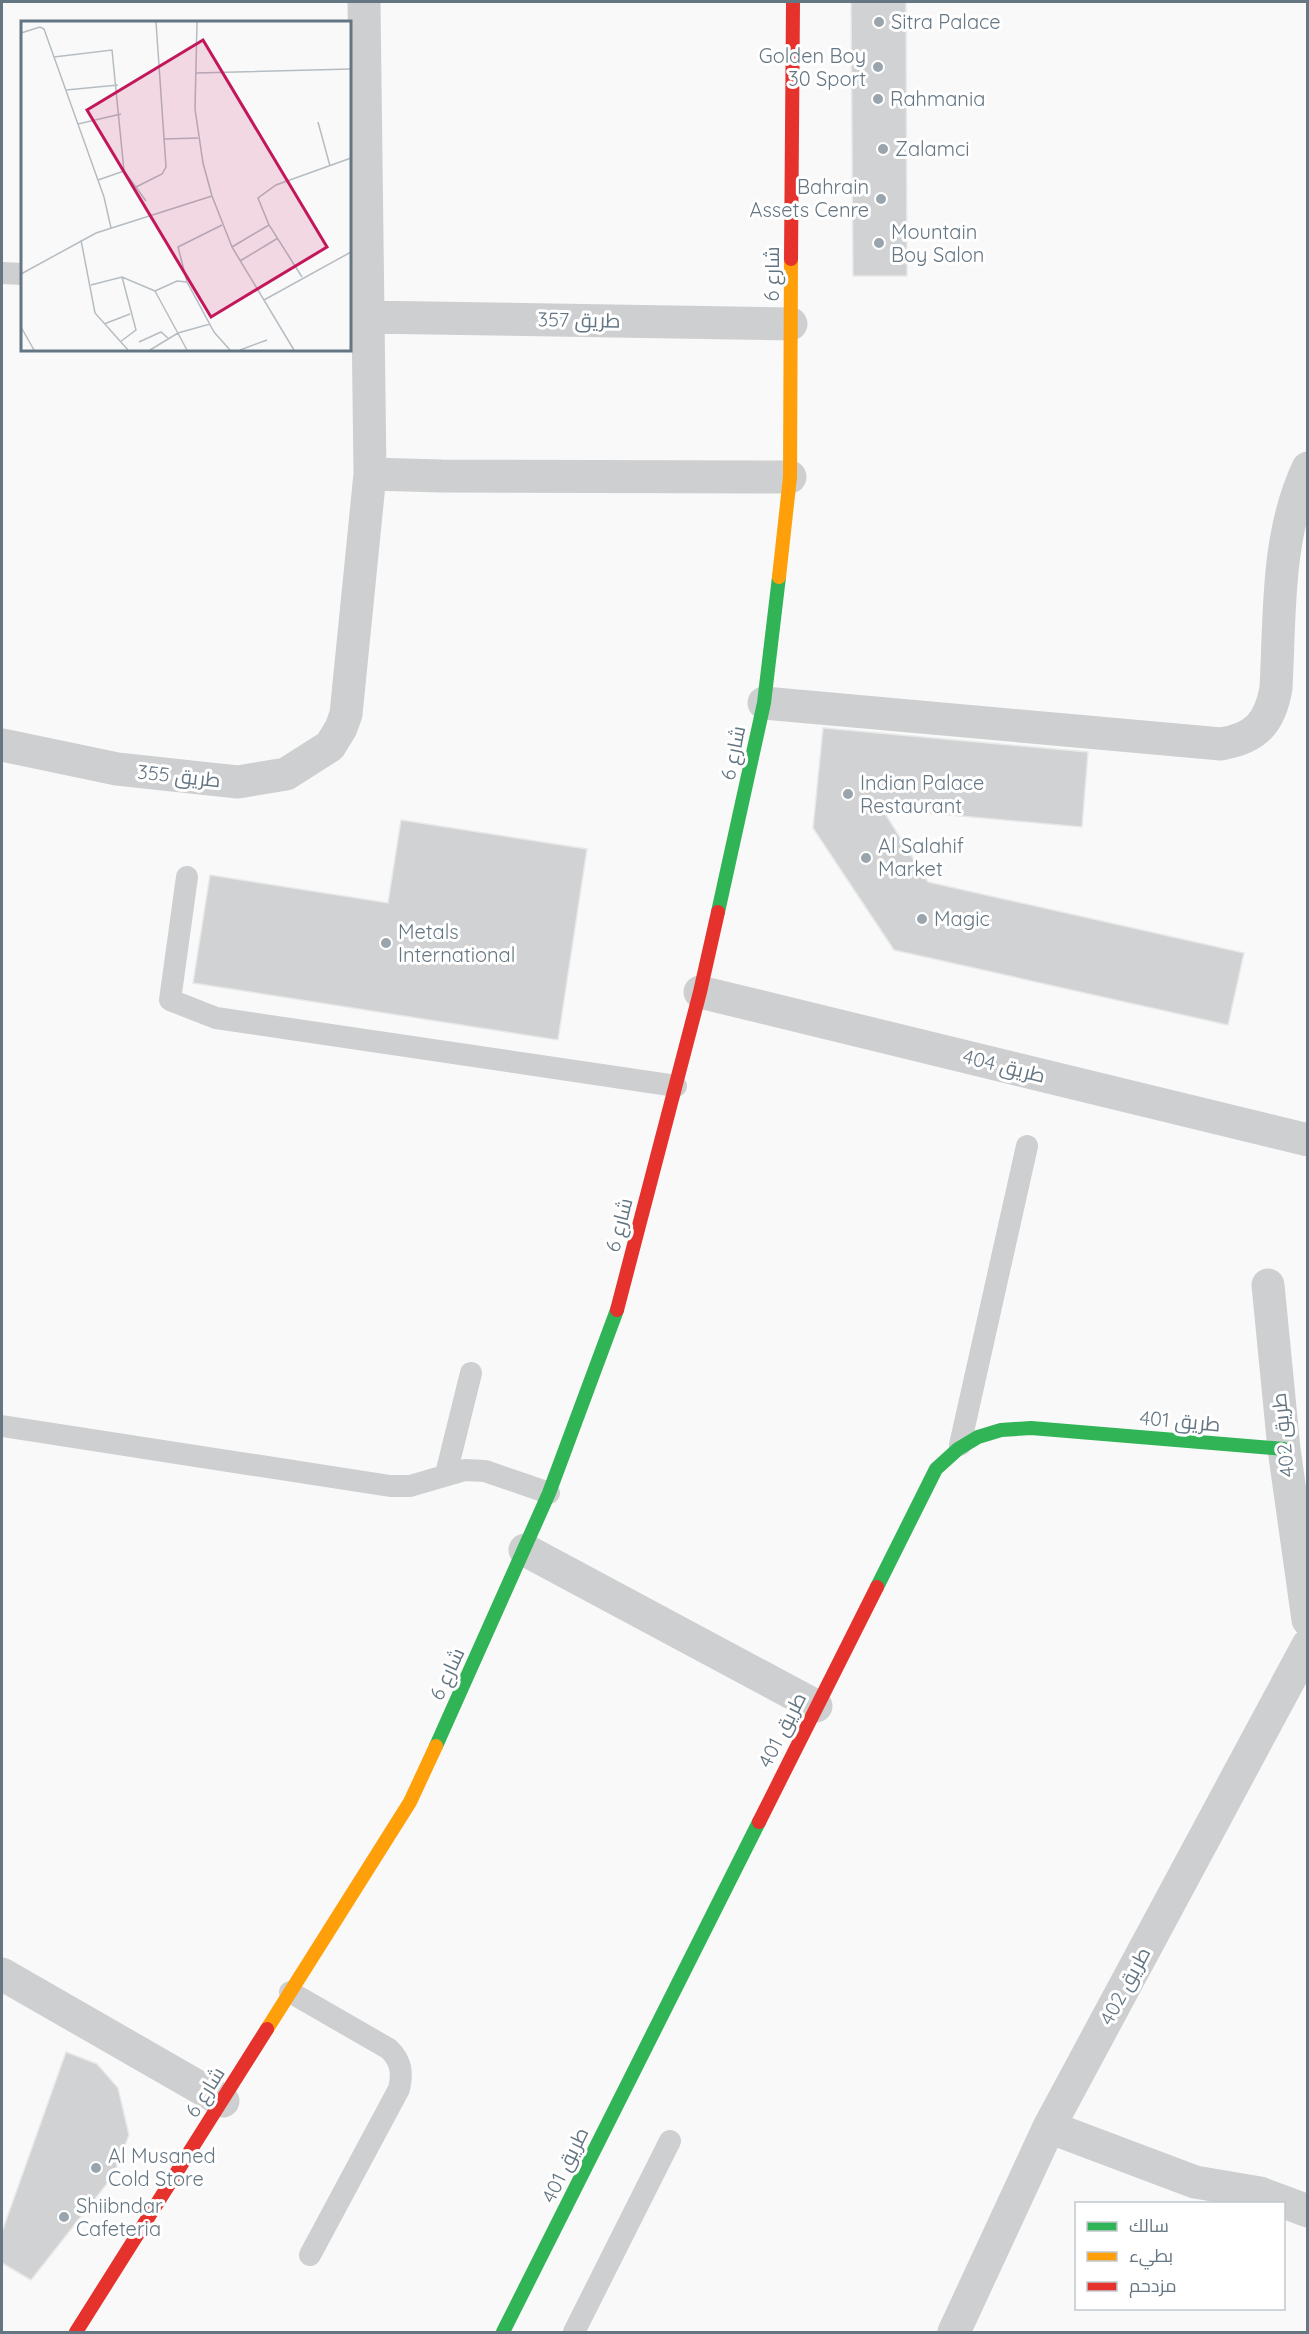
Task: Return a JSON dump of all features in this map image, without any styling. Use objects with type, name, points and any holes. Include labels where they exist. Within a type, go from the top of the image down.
[{"type":"street","points":[[364,2],[361,300],[370,474],[790,477]]},
{"type":"street","name":"شارع 6","points":[[76,2332],[410,1802],[525,1550],[549,1493],[615,1316],[700,992],[764,703],[790,477],[793,2]]},
{"type":"street","name":"طريق 357","points":[[361,300],[791,324]]},
{"type":"street","points":[[764,703],[1221,744],[1238,741],[1253,733],[1266,721],[1273,706],[1286,539],[1294,506],[1308,468]]},
{"type":"street","name":"طريق 355","points":[[2,744],[117,769],[238,782],[286,774],[330,746],[346,714],[370,474]]},
{"type":"street","name":"طريق 404","points":[[700,992],[1308,1140]]},
{"type":"street","name":"طريق 402","points":[[1268,1286],[1284,1449],[1308,1620]]},
{"type":"street","name":"طريق 401","points":[[503,2332],[936,1469],[960,1445],[982,1434],[1006,1428],[1031,1428],[1284,1449]]},
{"type":"street","points":[[525,1550],[816,1706]]},
{"type":"street","name":"طريق 402","points":[[954,2332],[1049,2127],[1308,1645]]},
{"type":"street","points":[[2,1974],[223,2101]]},
{"type":"street","points":[[1049,2127],[1195,2182],[1260,2193],[1284,2202]]},
{"type":"street","points":[[1285,2202],[1308,2211]]},
{"type":"lane","points":[[2,273],[21,274]]},
{"type":"lane","points":[[187,877],[171,1000],[216,1018],[676,1086]]},
{"type":"lane","points":[[960,1445],[1027,1146]]},
{"type":"lane","points":[[446,1474],[471,1373]]},
{"type":"lane","points":[[2,1426],[390,1486],[410,1486],[465,1470],[485,1471],[549,1493]]},
{"type":"lane","points":[[290,1992],[389,2049],[398,2057],[401,2068],[399,2089],[310,2255]]},
{"type":"lane","points":[[574,2332],[669,2141]]},
{"type":"building","points":[[851,2],[906,2],[907,276],[853,276]]},
{"type":"building","points":[[823,728],[1088,752],[1082,827],[882,809],[928,882],[1244,953],[1228,1025],[894,950],[813,828]]},
{"type":"building","name":"Metals International","points":[[401,820],[587,849],[558,1040],[193,983],[210,875],[388,903]]},
{"type":"building","points":[[66,2052],[97,2064],[118,2088],[129,2135],[113,2176],[31,2280],[2,2263],[2,2232]]},
{"type":"traffic: fast","points":[[718,912],[764,703],[779,577]]},
{"type":"traffic: fast","points":[[436,1746],[549,1493],[617,1310]]},
{"type":"traffic: fast","points":[[877,1587],[936,1469],[958,1449],[978,1437],[1001,1430],[1031,1428],[1284,1449]]},
{"type":"traffic: fast","points":[[503,2332],[759,1822]]},
{"type":"traffic: slow","points":[[779,577],[790,477],[791,259]]},
{"type":"traffic: slow","points":[[267,2029],[410,1802],[436,1746]]},
{"type":"traffic: jam","points":[[791,259],[793,2]]},
{"type":"traffic: jam","points":[[617,1310],[700,992],[718,912]]},
{"type":"traffic: jam","points":[[759,1822],[877,1587]]},
{"type":"traffic: jam","points":[[76,2332],[267,2029]]},
{"type":"place","name":"Sitra Palace","points":[[879,22]]},
{"type":"place","name":"Golden Boy 30 Sport","points":[[878,67]]},
{"type":"place","name":"Rahmania","points":[[878,99]]},
{"type":"place","name":"Zalamci","points":[[883,149]]},
{"type":"place","name":"Bahrain Assets Cenre","points":[[881,199]]},
{"type":"place","name":"Mountain Boy Salon","points":[[879,243]]},
{"type":"place","name":"Indian Palace Restaurant","points":[[848,794]]},
{"type":"place","name":"Al Salahif Market","points":[[866,858]]},
{"type":"place","name":"Magic","points":[[922,919]]},
{"type":"place","name":"Metals International","points":[[386,943]]},
{"type":"place","name":"Al Musaned Cold Store","points":[[96,2168]]},
{"type":"place","name":"Shiibndar Cafeteria","points":[[64,2217]]}]
